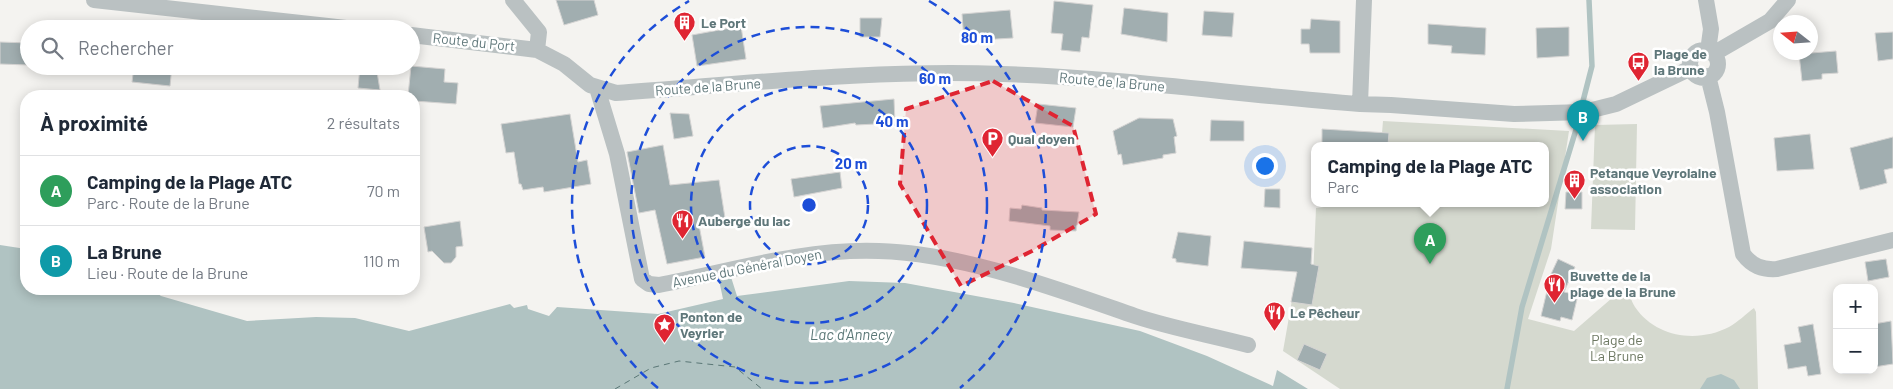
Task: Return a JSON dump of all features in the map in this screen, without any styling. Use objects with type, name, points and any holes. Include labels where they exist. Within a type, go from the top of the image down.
[{"type":"street","points":[[94,0],[274,20]]},
{"type":"street","points":[[513,0],[539,32],[537,50]]},
{"type":"street","points":[[1360,104],[1364,0]]},
{"type":"street","points":[[1706,0],[1711,29],[1711,52],[1717,60],[1717,68],[1708,76],[1698,76],[1691,68],[1690,60],[1695,53],[1701,50],[1711,52],[1770,22],[1788,0]]},
{"type":"street","name":"Route du Port","points":[[420,36],[537,50]]},
{"type":"street","name":"Route de la Brune","points":[[537,50],[554,58],[597,88],[616,93],[838,78],[1002,74],[1112,81],[1360,104],[1514,114],[1584,112],[1616,104],[1691,68]]},
{"type":"street","points":[[1708,76],[1717,112],[1743,254],[1756,266],[1777,268],[1893,240]]},
{"type":"street","name":"Avenue du Général Doyen","points":[[597,88],[617,154],[642,279],[649,284],[659,285],[817,253],[879,251],[916,254],[989,270],[1078,295],[1150,320],[1248,345]]},
{"type":"highlighted area","points":[[993,81],[1073,126],[1096,214],[1032,251],[961,286],[900,184],[906,109]]},
{"type":"green space","name":"Plage de La Brune","points":[[1383,121],[1569,131],[1551,249],[1528,319],[1574,331],[1627,285],[1635,307],[1644,317],[1654,325],[1678,335],[1704,335],[1717,332],[1729,327],[1754,308],[1756,312],[1758,389],[1340,389],[1283,351],[1295,283],[1313,278],[1316,208],[1549,207],[1549,142],[1381,142]]},
{"type":"green space","points":[[1637,124],[1635,230],[1591,229],[1595,125]]},
{"type":"water","name":"Lac d'Annecy","points":[[0,245],[20,248],[20,295],[160,295],[247,321],[316,317],[355,318],[409,331],[510,304],[514,308],[527,305],[528,309],[549,316],[557,307],[658,314],[723,299],[719,280],[731,277],[737,296],[849,281],[905,283],[1014,303],[1140,331],[1207,356],[1273,386],[1277,370],[1308,389],[0,389]]},
{"type":"water","points":[[1721,374],[1734,380],[1740,389],[1700,389],[1707,378]]},
{"type":"building","points":[[556,0],[594,0],[598,15],[564,25]]},
{"type":"building","points":[[1054,1],[1093,5],[1089,38],[1082,37],[1080,52],[1061,50],[1063,34],[1051,33]]},
{"type":"building","points":[[1124,8],[1168,13],[1167,42],[1121,34]]},
{"type":"building","points":[[1010,10],[1013,38],[964,41],[962,14]]},
{"type":"building","points":[[1204,11],[1234,13],[1232,37],[1202,35]]},
{"type":"building","points":[[860,18],[882,18],[880,37],[860,37]]},
{"type":"building","points":[[1311,19],[1340,21],[1340,53],[1310,53],[1309,44],[1301,44],[1301,29],[1310,29]]},
{"type":"building","points":[[1428,24],[1486,28],[1485,55],[1451,53],[1452,46],[1428,44]]},
{"type":"building","points":[[741,26],[746,59],[697,66],[692,35]]},
{"type":"building","points":[[1569,27],[1569,56],[1537,58],[1536,28]]},
{"type":"building","points":[[1893,32],[1893,59],[1878,61],[1875,33]]},
{"type":"building","points":[[0,42],[20,43],[20,65],[0,64]]},
{"type":"building","points":[[1836,51],[1838,73],[1822,74],[1822,79],[1802,81],[1800,60],[1818,60],[1818,52]]},
{"type":"building","points":[[420,67],[445,69],[444,82],[458,83],[456,104],[420,101],[420,90],[409,90],[410,75],[420,75]]},
{"type":"building","points":[[133,75],[171,75],[170,86],[132,82]]},
{"type":"building","points":[[359,75],[378,75],[380,90],[358,88]]},
{"type":"building","points":[[894,99],[895,123],[856,125],[855,123],[823,128],[820,106]]},
{"type":"building","points":[[1038,104],[1076,108],[1073,127],[1035,123]]},
{"type":"building","points":[[670,113],[689,114],[693,136],[674,139]]},
{"type":"building","points":[[570,114],[578,162],[587,160],[591,184],[544,192],[543,187],[523,190],[521,184],[519,184],[514,152],[506,153],[501,124]]},
{"type":"building","points":[[1139,118],[1173,119],[1177,136],[1174,137],[1176,153],[1163,155],[1163,158],[1123,165],[1121,154],[1118,155],[1113,131]]},
{"type":"building","points":[[1211,120],[1244,121],[1244,141],[1210,141]]},
{"type":"building","points":[[1322,129],[1389,133],[1388,142],[1322,142]]},
{"type":"building","points":[[1810,134],[1814,169],[1777,171],[1774,138]]},
{"type":"building","points":[[1893,137],[1893,168],[1884,170],[1887,183],[1860,190],[1850,148]]},
{"type":"building","points":[[663,145],[670,185],[719,180],[725,218],[699,225],[705,257],[667,264],[655,210],[639,213],[627,152]]},
{"type":"building","points":[[840,172],[842,188],[794,197],[791,179]]},
{"type":"building","points":[[1265,189],[1280,189],[1280,208],[1264,207]]},
{"type":"building","name":"Petanque Veyrolaine association","points":[[1566,192],[1582,192],[1582,209],[1565,209]]},
{"type":"building","points":[[1022,205],[1042,208],[1042,210],[1079,212],[1076,231],[1050,230],[1050,226],[1009,221],[1010,208],[1021,209]]},
{"type":"building","points":[[460,221],[463,246],[456,247],[456,257],[451,263],[444,263],[432,251],[428,252],[424,227]]},
{"type":"building","points":[[1178,232],[1211,236],[1208,266],[1176,262],[1176,259],[1172,258]]},
{"type":"building","points":[[1244,241],[1312,248],[1311,264],[1319,266],[1312,305],[1291,302],[1297,272],[1241,268]]},
{"type":"building","points":[[1558,259],[1575,267],[1564,292],[1578,295],[1572,320],[1561,317],[1560,321],[1541,316],[1551,274]]},
{"type":"building","points":[[1886,259],[1889,277],[1868,281],[1865,262]]},
{"type":"building","points":[[1891,321],[1893,364],[1878,366],[1878,323]]},
{"type":"building","points":[[1813,324],[1821,374],[1808,376],[1806,366],[1788,369],[1784,345],[1801,342],[1798,327]]},
{"type":"building","points":[[1304,344],[1327,354],[1320,370],[1297,360]]},
{"type":"waterway","points":[[1583,101],[1592,66],[1589,0]]},
{"type":"waterway","points":[[1507,389],[1522,307],[1578,123]]},
{"type":"ferry route","points":[[615,389],[651,368],[679,361],[735,367],[762,389]]},
{"type":"place","name":"Le Port","points":[[685,42]]},
{"type":"place","name":"Plage de la Brune","points":[[1638,81]]},
{"type":"place","name":"La Brune","points":[[1583,141]]},
{"type":"place","name":"Quai doyen","points":[[992,158]]},
{"type":"place","name":"Petanque Veyrolaine association","points":[[1574,200]]},
{"type":"place","name":"Auberge du lac","points":[[682,240]]},
{"type":"place","name":"Camping de la Plage ATC","points":[[1430,264]]},
{"type":"place","name":"Buvette de la plage de la Brune","points":[[1554,303]]},
{"type":"place","name":"Le Pêcheur","points":[[1274,332]]},
{"type":"place","name":"Ponton de Veyrier","points":[[664,344]]}]
